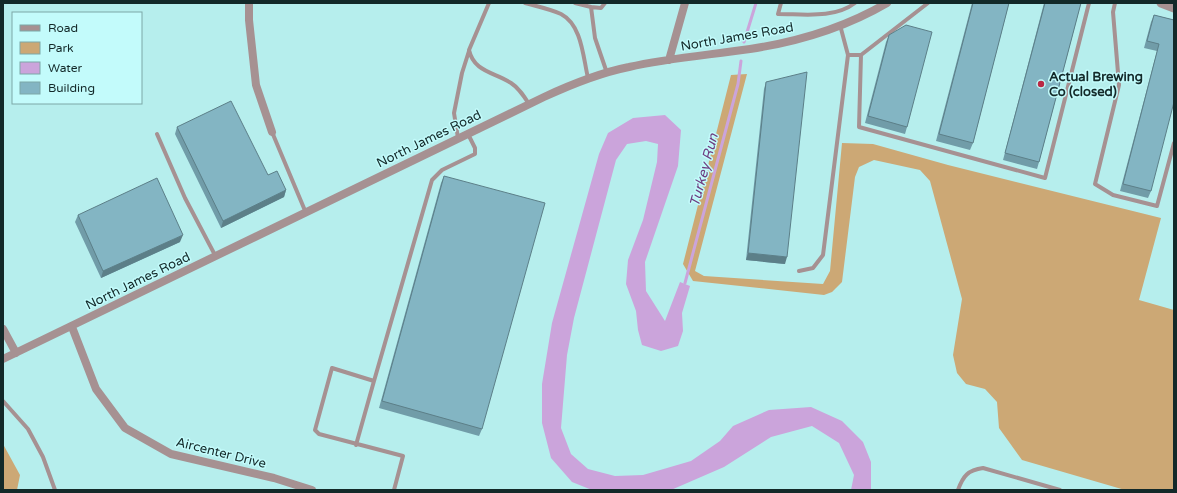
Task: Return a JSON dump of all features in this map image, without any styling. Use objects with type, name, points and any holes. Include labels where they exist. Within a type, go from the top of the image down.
[{"type":"street","points":[[250,3],[249,20],[256,85],[272,132]]},
{"type":"street","points":[[669,60],[685,3]]},
{"type":"street","name":"North James Road","points":[[3,359],[72,327],[530,104],[588,78],[630,66],[752,49],[808,36],[840,25],[875,6],[887,3]]},
{"type":"street","points":[[1161,3],[1174,8]]},
{"type":"street","name":"Aircenter Drive","points":[[72,327],[96,389],[125,428],[170,454],[274,478],[312,490]]},
{"type":"street","points":[[3,329],[16,353]]},
{"type":"lane","points":[[458,139],[454,113],[462,73],[469,50],[489,3]]},
{"type":"lane","points":[[525,3],[560,13],[574,24],[578,33],[588,78]]},
{"type":"lane","points":[[575,3],[601,8],[606,3]]},
{"type":"lane","points":[[781,3],[778,14],[828,14],[849,8],[855,3]]},
{"type":"lane","points":[[848,55],[861,55],[928,3]]},
{"type":"lane","points":[[861,55],[859,127],[1045,178],[1089,3]]},
{"type":"lane","points":[[1115,3],[1113,12],[1119,84],[1095,184],[1114,195],[1157,206],[1174,143]]},
{"type":"lane","points":[[591,7],[596,38],[607,73]]},
{"type":"lane","points":[[799,271],[813,268],[823,255],[848,55],[840,25]]},
{"type":"lane","points":[[469,50],[471,57],[477,66],[511,83],[519,90],[530,104]]},
{"type":"lane","points":[[272,132],[306,213]]},
{"type":"lane","points":[[157,134],[185,198],[216,257]]},
{"type":"lane","points":[[356,445],[432,180],[442,170],[475,154],[475,148],[468,134]]},
{"type":"lane","points":[[374,381],[332,368],[316,430],[319,434],[356,445],[403,456],[394,490]]},
{"type":"lane","points":[[3,401],[28,429],[43,457],[55,490]]},
{"type":"lane","points":[[958,490],[962,479],[973,469],[983,468],[1060,490]]},
{"type":"green space","points":[[747,74],[695,271],[704,276],[823,284],[830,271],[842,143],[873,144],[948,165],[1161,218],[1139,300],[1174,310],[1174,490],[1125,490],[1022,460],[999,428],[997,402],[985,389],[966,384],[957,373],[953,355],[962,299],[930,181],[920,170],[874,160],[859,167],[855,177],[842,282],[832,292],[824,295],[693,281],[683,264],[731,75]]},
{"type":"green space","points":[[3,444],[20,475],[17,490],[3,490]]},
{"type":"water","points":[[665,115],[681,130],[678,166],[645,262],[646,291],[665,321],[680,282],[690,286],[682,313],[683,331],[678,346],[661,351],[642,345],[638,330],[636,311],[626,284],[628,260],[643,220],[657,162],[658,144],[646,141],[627,144],[616,160],[574,318],[567,355],[561,428],[571,454],[588,469],[615,476],[643,475],[691,461],[720,441],[733,426],[769,410],[811,407],[842,421],[863,442],[871,462],[871,490],[851,490],[854,475],[839,443],[812,426],[771,437],[724,467],[671,490],[592,490],[572,482],[551,458],[542,423],[542,384],[552,323],[599,154],[608,133],[633,118]]},
{"type":"building","points":[[973,3],[1009,3],[973,143],[939,134]]},
{"type":"building","name":"Actual Brewing Co (closed)","points":[[1045,3],[1081,3],[1039,162],[1005,153]]},
{"type":"building","points":[[1154,15],[1174,20],[1174,102],[1151,191],[1123,184],[1159,44],[1147,41]]},
{"type":"building","points":[[906,25],[932,32],[907,127],[868,116],[889,35]]},
{"type":"building","points":[[807,72],[787,257],[748,253],[766,82]]},
{"type":"building","points":[[231,101],[268,175],[277,171],[286,190],[223,221],[177,127]]},
{"type":"building","points":[[444,176],[545,203],[482,429],[382,401]]},
{"type":"building","points":[[157,178],[183,235],[103,271],[78,215]]},
{"type":"waterway","name":"Turkey Run","points":[[744,42],[756,3]]},
{"type":"waterway","name":"Turkey Run","points":[[685,283],[738,84],[741,61]]},
{"type":"place","name":"Actual Brewing Co (closed)","points":[[1041,84]]}]
